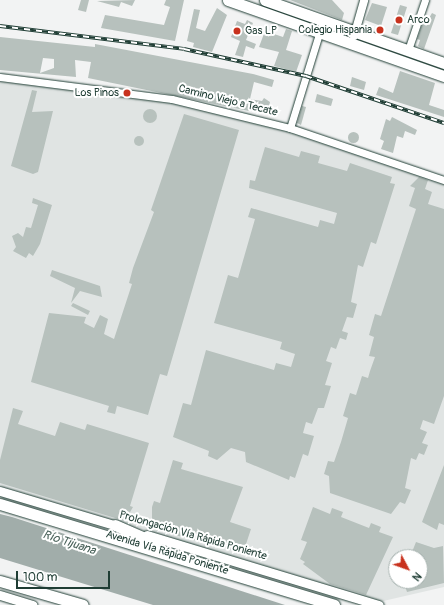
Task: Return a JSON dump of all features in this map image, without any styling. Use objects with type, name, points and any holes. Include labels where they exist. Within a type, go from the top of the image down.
[{"type":"main road","points":[[228,0],[444,76]]},
{"type":"main road","points":[[265,0],[444,63]]},
{"type":"main road","name":"Prolongación Vía Rápida Poniente","points":[[0,491],[379,605]]},
{"type":"main road","name":"Avenida Vía Rápida Poniente","points":[[0,504],[188,559],[334,605]]},
{"type":"main road","points":[[115,525],[182,553],[188,559]]},
{"type":"main road","points":[[0,581],[83,605]]},
{"type":"main road","points":[[0,595],[32,605]]},
{"type":"street","points":[[352,43],[364,0]]},
{"type":"street","points":[[408,50],[425,0]]},
{"type":"street","points":[[290,128],[323,21]]},
{"type":"street","name":"Camino Viejo a Tecate","points":[[0,77],[172,99],[290,128],[444,180]]},
{"type":"shaded area","points":[[0,79],[174,101],[287,131],[444,181],[444,587],[379,602],[0,487]]},
{"type":"water","name":"Río Tijuana","points":[[0,514],[285,605],[153,605],[0,558]]},
{"type":"building","points":[[81,0],[89,0],[86,12],[78,10]]},
{"type":"building","points":[[135,0],[132,6],[121,2],[119,7],[97,1]]},
{"type":"building","points":[[166,0],[184,0],[175,41],[101,28],[105,15],[164,25],[170,7],[164,5]]},
{"type":"building","points":[[290,0],[332,0],[344,13],[342,20]]},
{"type":"building","points":[[372,3],[387,7],[381,26],[365,20]]},
{"type":"building","name":"Arco","points":[[400,5],[407,7],[398,35],[391,33]]},
{"type":"building","points":[[217,8],[227,15],[212,52],[193,47],[194,43],[187,41],[194,9],[200,10],[196,28],[205,31]]},
{"type":"building","points":[[432,13],[436,15],[424,49],[418,46],[420,40],[417,39],[424,19],[428,20]]},
{"type":"building","points":[[247,20],[253,23],[246,40],[256,44],[254,49],[246,46],[243,57],[235,55],[240,41],[231,37],[237,21],[245,24]]},
{"type":"building","points":[[286,29],[292,31],[286,50],[302,55],[296,72],[274,66],[279,52],[259,47],[265,31],[283,37]]},
{"type":"building","points":[[0,37],[95,47],[95,44],[253,74],[274,80],[272,87],[254,82],[250,99],[262,101],[264,98],[270,102],[267,115],[250,107],[249,111],[88,78],[91,62],[75,60],[76,77],[0,70]],"holes":[[[43,58],[54,59],[54,68],[40,73]]]},
{"type":"building","points":[[400,71],[435,83],[429,105],[444,110],[444,117],[376,95],[379,87],[393,93]]},
{"type":"building","points":[[352,77],[366,82],[364,90],[350,86]]},
{"type":"building","points":[[32,90],[37,91],[32,112],[53,111],[38,172],[33,174],[11,166]]},
{"type":"building","points":[[317,94],[333,99],[331,106],[315,102]]},
{"type":"building","points":[[302,106],[306,107],[301,125],[297,123]]},
{"type":"building","points":[[147,109],[153,109],[157,113],[157,119],[153,123],[147,123],[143,119],[143,113]]},
{"type":"building","points":[[184,114],[239,130],[167,376],[160,374],[148,415],[117,406],[115,414],[107,412],[109,406],[31,382],[49,313],[86,317],[84,323],[94,328],[100,315],[108,319],[104,334],[114,339],[132,284],[129,283],[133,268],[154,212],[151,210]]},
{"type":"building","points":[[392,117],[417,130],[415,135],[405,131],[403,138],[397,136],[393,153],[381,149],[384,141],[380,139],[386,119],[390,121]]},
{"type":"building","points":[[351,132],[355,132],[357,133],[357,141],[351,142],[348,139],[348,135]]},
{"type":"building","points":[[137,136],[141,136],[143,137],[143,145],[137,146],[134,143],[134,139]]},
{"type":"building","points":[[265,147],[299,157],[301,151],[320,156],[318,163],[347,171],[350,163],[392,177],[390,183],[395,184],[376,244],[371,242],[363,267],[358,265],[351,302],[357,304],[353,318],[347,317],[342,331],[348,333],[346,340],[340,338],[336,349],[331,347],[326,361],[332,363],[325,385],[331,386],[324,408],[318,408],[312,424],[306,422],[303,433],[314,436],[308,456],[303,454],[295,478],[290,476],[289,480],[246,462],[245,452],[231,448],[217,460],[208,456],[209,451],[173,437],[183,403],[191,405],[206,350],[274,370],[276,363],[291,367],[295,354],[280,349],[282,342],[214,323],[228,275],[238,278],[255,219],[248,217],[251,208],[318,227],[320,220],[334,224],[337,213],[249,188],[250,180],[255,181]]},
{"type":"building","points":[[419,177],[428,180],[425,189],[432,192],[428,204],[444,209],[444,396],[434,424],[423,420],[420,429],[427,432],[422,443],[428,445],[424,455],[419,453],[416,460],[411,458],[405,488],[411,490],[405,504],[400,502],[391,514],[330,493],[329,476],[324,474],[328,461],[334,462],[341,442],[348,418],[343,416],[350,393],[356,395],[362,376],[368,378],[375,357],[369,356],[374,337],[369,335],[375,314],[381,316],[416,209],[409,206],[415,188],[410,186]]},
{"type":"building","points":[[33,198],[52,205],[40,244],[33,256],[29,253],[26,258],[13,251],[16,247],[12,236],[18,233],[23,237],[26,227],[31,228],[38,205],[32,203]]},
{"type":"building","points":[[52,270],[100,286],[102,297],[80,291],[71,303],[75,288],[50,276]]},
{"type":"building","points":[[73,303],[90,311],[88,315],[71,306]]},
{"type":"building","points":[[13,408],[23,411],[18,424],[55,436],[60,422],[85,430],[87,424],[149,443],[130,506],[133,507],[125,521],[0,483],[0,460]]},
{"type":"building","points":[[173,460],[183,463],[181,469],[243,487],[230,522],[251,529],[243,553],[152,529],[152,507],[154,501],[160,503]]},
{"type":"building","points":[[444,465],[444,525],[439,523],[437,530],[422,522]]},
{"type":"building","points":[[313,507],[330,514],[332,508],[343,512],[341,517],[369,528],[371,523],[381,527],[379,532],[393,537],[366,595],[330,584],[303,564],[305,562],[300,559],[307,542],[301,540]]},
{"type":"building","points":[[416,542],[434,548],[443,546],[444,583],[428,587],[428,549],[413,549]]},
{"type":"building","points":[[406,589],[419,589],[407,592]]},
{"type":"railway","points":[[0,26],[184,49],[306,76],[444,123]]},
{"type":"place","name":"Arco","points":[[399,20]]},
{"type":"place","name":"Colegio Hispania","points":[[380,30]]},
{"type":"place","name":"Gas LP","points":[[237,31]]},
{"type":"place","name":"Los Pinos","points":[[127,93]]}]
